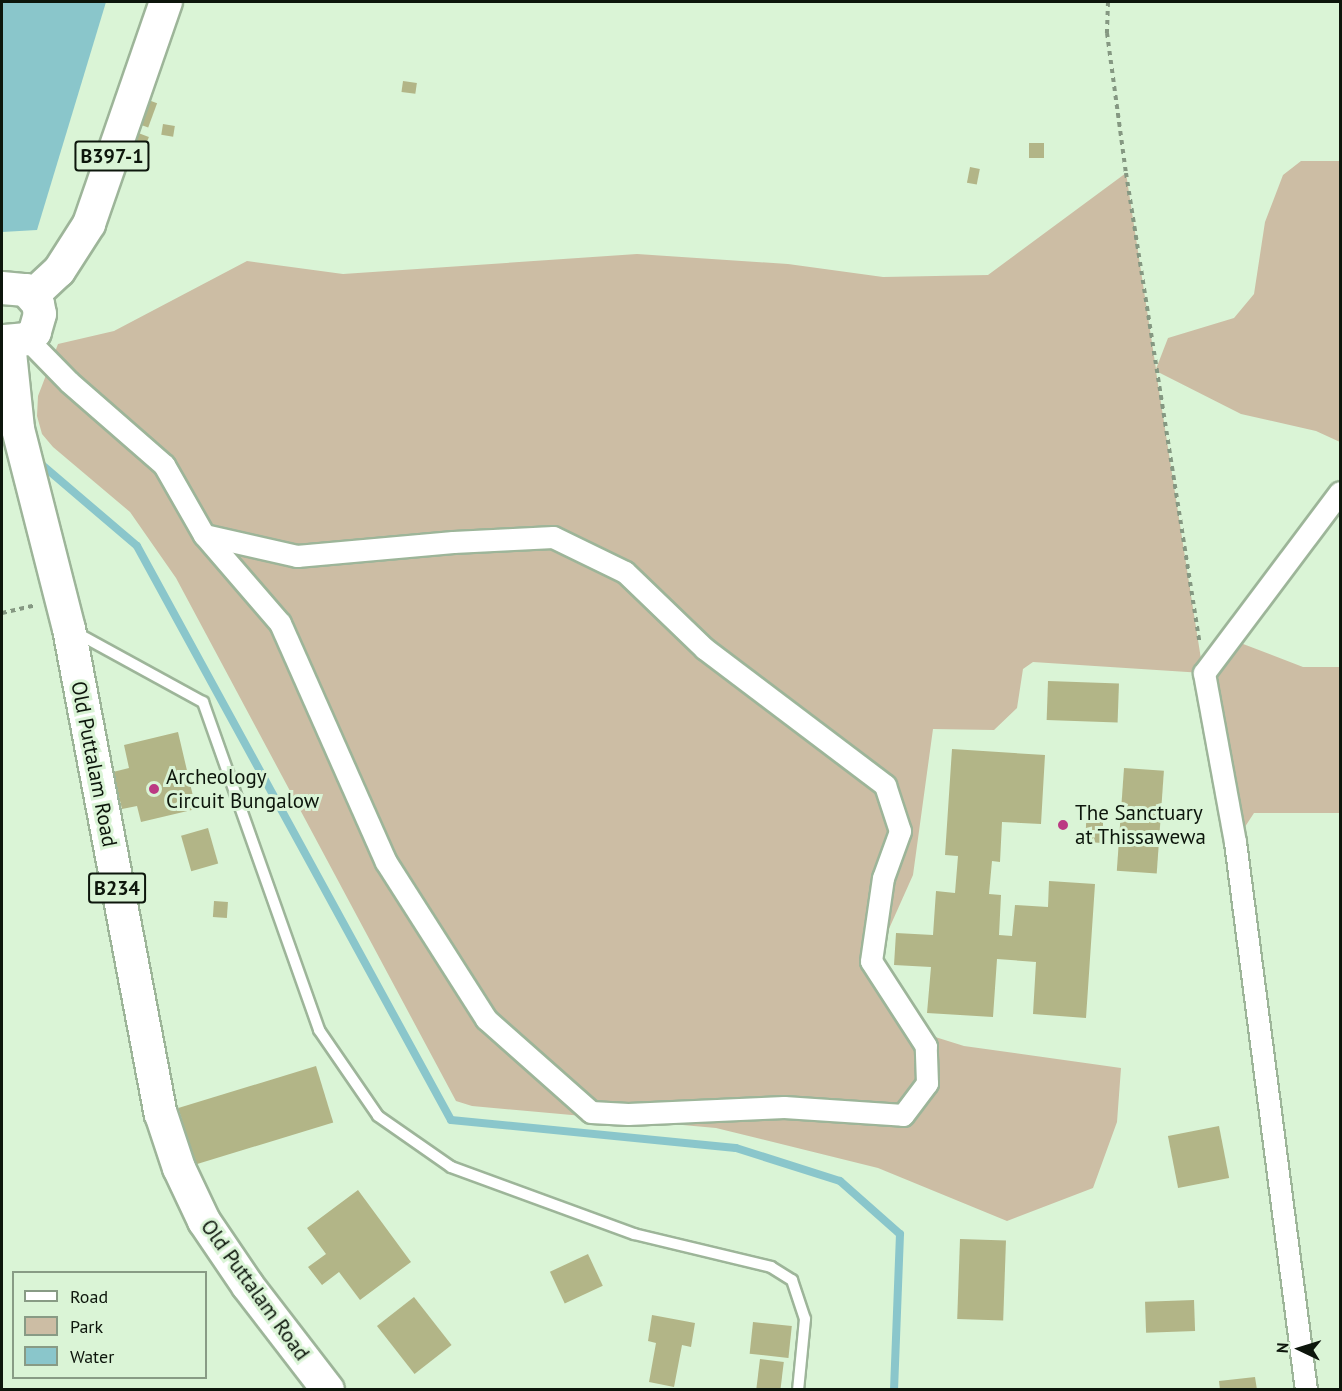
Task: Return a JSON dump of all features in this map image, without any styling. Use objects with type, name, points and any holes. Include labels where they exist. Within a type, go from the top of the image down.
[{"type":"main road","name":"B397-1","points":[[33,295],[59,271],[89,224],[166,2]]},
{"type":"main road","points":[[2,288],[17,286],[33,295],[38,304],[39,323],[13,341]]},
{"type":"main road","name":"Old Puttalam Road","points":[[13,341],[18,429],[69,629],[153,1077],[179,1168],[225,1253],[328,1389]]},
{"type":"street","points":[[13,341],[69,382],[164,465],[204,535],[280,623],[386,862],[486,1019],[591,1112],[628,1114],[784,1107],[903,1115],[927,1083],[926,1046],[871,962],[884,878],[900,831],[885,785],[705,649],[625,572],[553,537],[453,542],[297,556],[204,535]]},
{"type":"street","points":[[1306,1389],[1235,842],[1203,673],[1341,492]]},
{"type":"lane","points":[[69,629],[204,702],[319,1030],[378,1116],[451,1167],[634,1234],[778,1271],[792,1280],[805,1319],[798,1389]]},
{"type":"path","points":[[1108,2],[1107,33],[1126,173],[1203,673]]},
{"type":"green space","points":[[1301,161],[1340,161],[1340,442],[1316,431],[1241,414],[1156,371],[1203,672],[1230,639],[1303,667],[1340,667],[1340,813],[1254,813],[1235,842],[1203,673],[1033,662],[1023,669],[1017,708],[994,730],[933,729],[913,875],[888,931],[883,959],[932,1036],[964,1046],[1121,1068],[1117,1122],[1093,1188],[1007,1221],[878,1168],[716,1128],[472,1106],[456,1101],[176,578],[130,512],[53,447],[42,434],[37,416],[38,396],[58,344],[114,331],[247,261],[343,274],[637,254],[788,264],[883,277],[988,275],[1126,173],[1156,369],[1168,338],[1234,318],[1254,294],[1265,222],[1283,175]]},
{"type":"water","points":[[2,2],[106,2],[37,230],[2,232]]},
{"type":"building","points":[[403,81],[417,83],[415,94],[401,92]]},
{"type":"building","points":[[143,98],[157,103],[148,128],[134,122]]},
{"type":"building","points":[[163,124],[175,126],[173,137],[161,135]]},
{"type":"building","points":[[133,131],[149,137],[141,159],[125,152]]},
{"type":"building","points":[[1029,143],[1044,143],[1044,158],[1029,158]]},
{"type":"building","points":[[970,167],[980,169],[977,185],[967,183]]},
{"type":"building","points":[[1048,681],[1119,683],[1118,722],[1047,720]]},
{"type":"building","name":"Archeology Circuit Bungalow","points":[[178,732],[196,809],[141,822],[137,806],[122,809],[113,772],[129,768],[124,745]]},
{"type":"building","points":[[952,749],[1045,755],[1041,824],[1002,822],[1000,862],[992,861],[989,894],[1001,895],[999,935],[1012,936],[1015,905],[1048,907],[1049,881],[1095,884],[1086,1018],[1033,1014],[1036,962],[997,959],[993,1017],[927,1013],[931,967],[894,965],[896,933],[933,935],[936,891],[955,893],[958,856],[945,855]]},
{"type":"building","points":[[1124,768],[1164,771],[1157,874],[1117,871]]},
{"type":"building","points":[[1087,809],[1103,811],[1103,843],[1085,842]]},
{"type":"building","points":[[208,828],[218,864],[191,871],[181,836]]},
{"type":"building","points":[[214,901],[228,902],[227,918],[213,917]]},
{"type":"building","points":[[316,1066],[333,1122],[196,1165],[178,1108]]},
{"type":"building","points":[[1219,1126],[1229,1178],[1178,1188],[1168,1136]]},
{"type":"building","points":[[358,1190],[411,1262],[360,1300],[339,1272],[322,1285],[308,1267],[326,1254],[307,1228]]},
{"type":"building","points":[[960,1239],[1006,1241],[1003,1321],[957,1319]]},
{"type":"building","points":[[588,1254],[603,1286],[565,1303],[550,1272]]},
{"type":"building","points":[[414,1297],[452,1345],[415,1374],[377,1326]]},
{"type":"building","points":[[1194,1300],[1195,1331],[1146,1333],[1145,1302]]},
{"type":"building","points":[[652,1315],[695,1323],[691,1347],[682,1345],[674,1387],[649,1382],[656,1343],[648,1341]]},
{"type":"building","points":[[753,1322],[792,1326],[788,1358],[750,1354]]},
{"type":"building","points":[[760,1359],[784,1362],[780,1390],[756,1390]]},
{"type":"building","points":[[1255,1377],[1257,1390],[1220,1390],[1219,1381]]},
{"type":"waterway","points":[[41,464],[137,546],[451,1120],[736,1148],[840,1181],[900,1234],[894,1390]]},
{"type":"place","name":"Archeology Circuit Bungalow","points":[[154,789]]},
{"type":"place","name":"The Sanctuary at Thissawewa","points":[[1063,825]]}]
